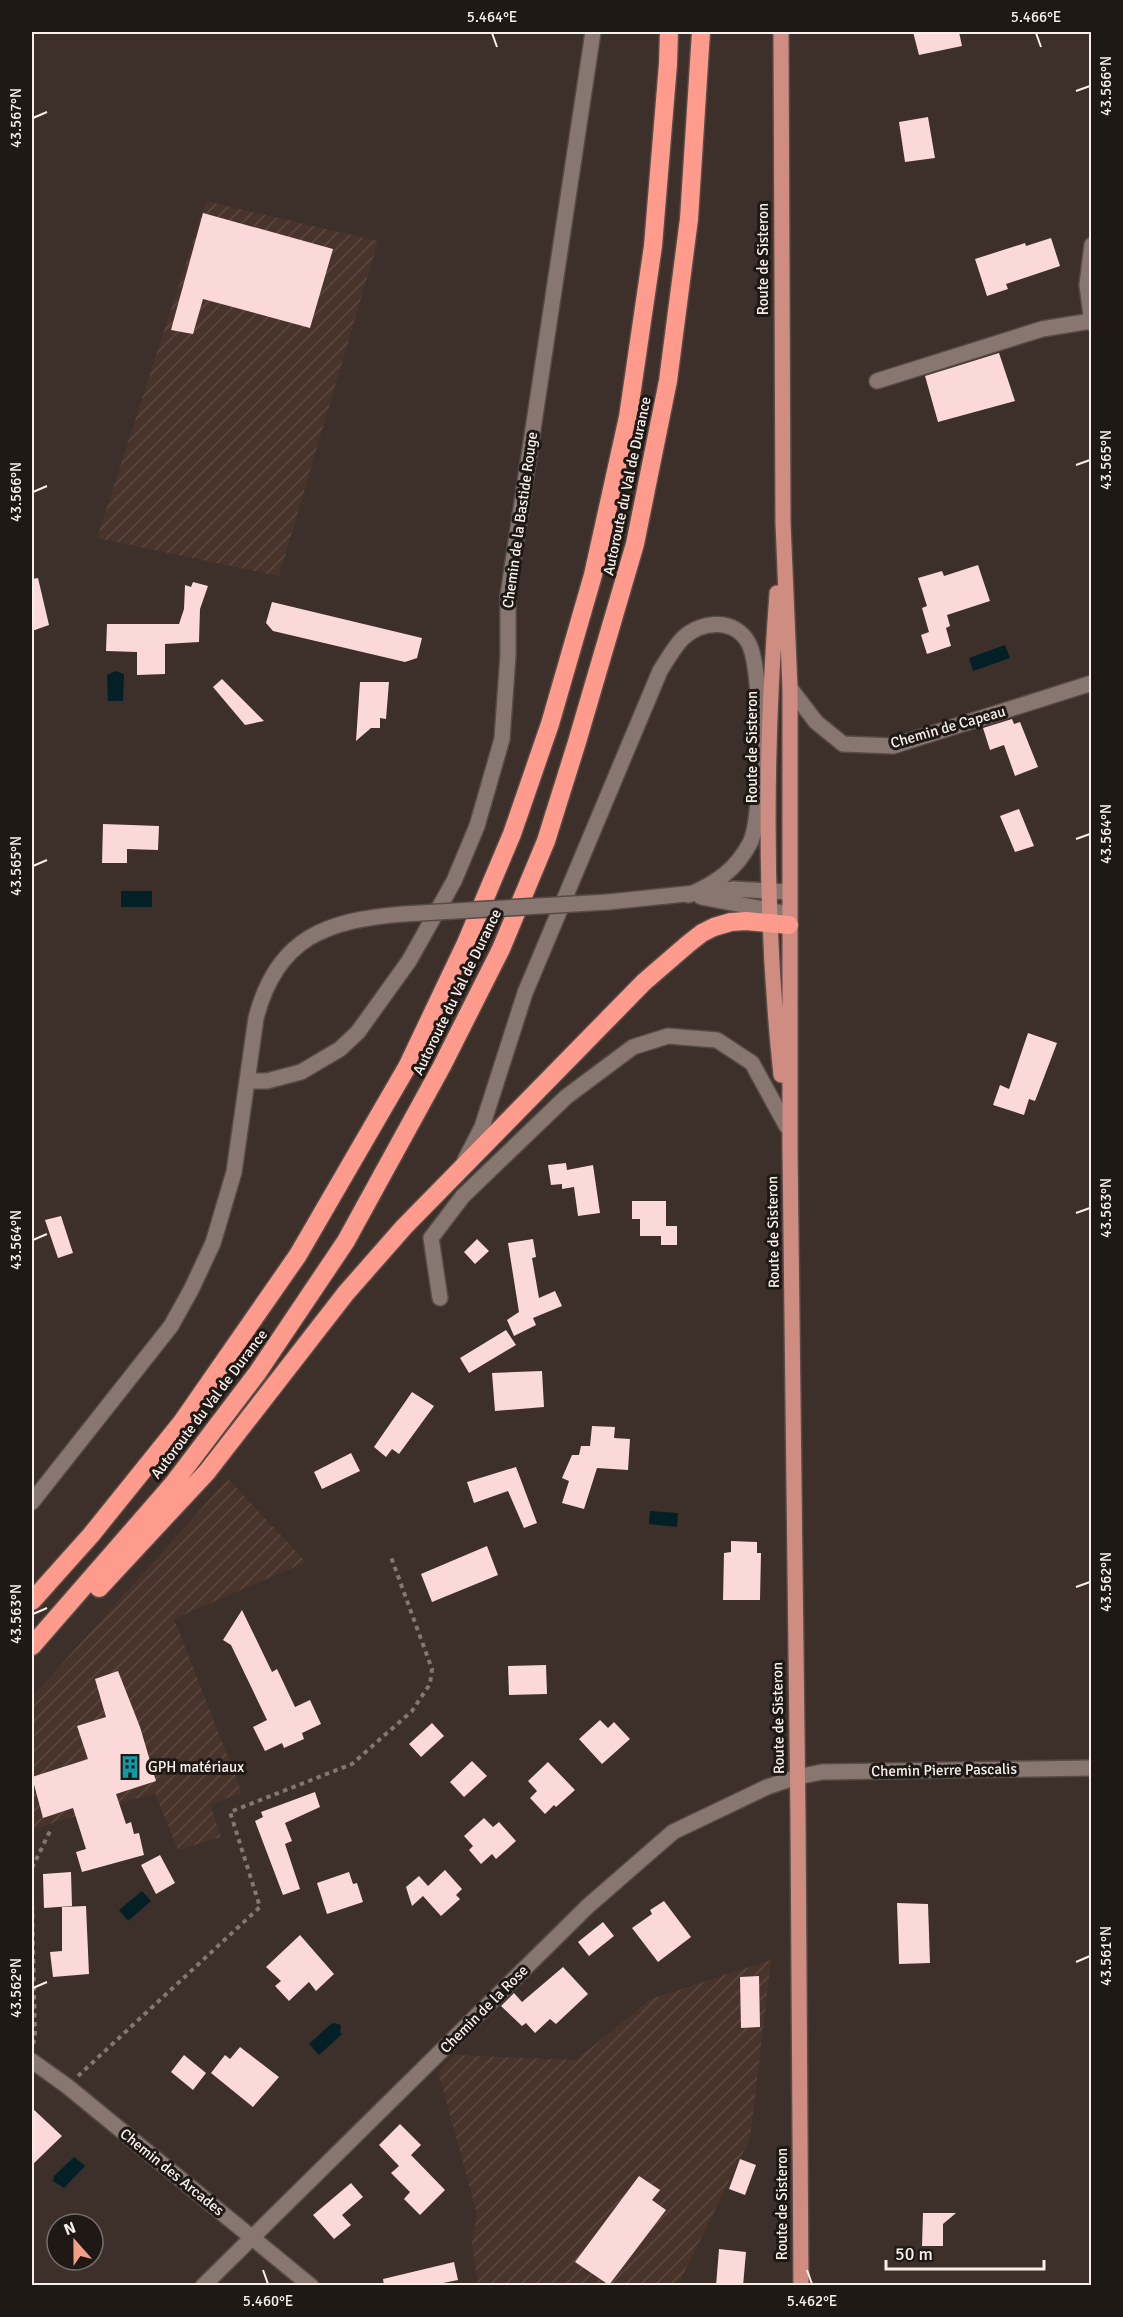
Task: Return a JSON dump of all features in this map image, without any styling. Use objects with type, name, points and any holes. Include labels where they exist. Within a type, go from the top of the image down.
[{"type":"highway","name":"Autoroute du Val de Durance","points":[[32,1601],[91,1535],[182,1422],[298,1255],[407,1067],[466,943],[512,834],[550,724],[593,575],[628,417],[653,246],[669,32]]},
{"type":"highway","name":"Autoroute du Val de Durance","points":[[32,1646],[173,1484],[258,1372],[346,1241],[436,1076],[506,938],[546,841],[578,742],[635,544],[668,381],[689,219],[701,32]]},
{"type":"highway","points":[[32,1654],[105,1583],[207,1472],[346,1293],[404,1227],[644,982],[702,933],[731,922],[769,917],[789,920]]},
{"type":"main road","name":"Route de Sisteron","points":[[781,32],[783,523],[790,688],[790,1150],[801,2286]]},
{"type":"main road","name":"Route de Sisteron","points":[[783,523],[770,692],[769,917],[777,1038],[790,1150]]},
{"type":"street","name":"Chemin de la Bastide Rouge","points":[[248,1081],[285,1078],[301,1072],[340,1049],[358,1032],[409,961],[454,881],[477,826],[502,739],[508,656],[508,595],[593,32]]},
{"type":"street","points":[[877,381],[1042,329],[1091,322],[1087,285],[1092,245]]},
{"type":"street","points":[[463,1165],[482,1127],[525,993],[660,671],[684,637],[703,625],[724,624],[739,631],[750,644],[755,665],[759,715],[757,821],[751,842],[735,866],[716,883],[689,895]]},
{"type":"street","name":"Chemin de Capeau","points":[[790,688],[816,722],[843,744],[893,746],[1092,683]]},
{"type":"street","points":[[32,1502],[171,1326],[191,1290],[213,1243],[234,1172],[260,1001],[276,968],[303,941],[338,924],[356,919],[404,914],[608,902],[734,889],[789,892]]},
{"type":"street","points":[[689,895],[769,917]]},
{"type":"street","points":[[440,1298],[431,1238],[437,1229],[463,1196],[566,1097],[633,1047],[668,1036],[717,1040],[752,1063],[787,1127]]},
{"type":"street","name":"Chemin Pierre Pascalis","points":[[797,1777],[822,1772],[853,1771],[1092,1768]]},
{"type":"street","name":"Chemin de la Rose","points":[[203,2286],[588,1906],[673,1832],[767,1787],[797,1777]]},
{"type":"street","name":"Chemin des Arcades","points":[[32,2061],[67,2086],[311,2286]]},
{"type":"path","points":[[67,2086],[260,1907],[230,1812],[352,1764],[412,1711],[430,1684],[432,1669],[391,1557]]},
{"type":"path","points":[[32,1868],[50,1831]]},
{"type":"path","points":[[32,1896],[35,2038],[32,2047]]},
{"type":"shaded area","points":[[206,201],[378,241],[279,576],[97,538]]},
{"type":"shaded area","points":[[228,1479],[306,1562],[174,1619],[242,1793],[210,1804],[221,1837],[178,1850],[155,1793],[32,1829],[32,1697]]},
{"type":"shaded area","points":[[771,1960],[750,2139],[678,2285],[478,2285],[472,2244],[477,2214],[438,2071],[455,2055],[576,2060],[651,1999]]},
{"type":"water","points":[[1005,645],[1010,658],[973,671],[969,658]]},
{"type":"water","points":[[116,671],[124,674],[123,701],[108,701],[107,675]]},
{"type":"water","points":[[121,891],[152,891],[152,907],[121,907]]},
{"type":"water","points":[[650,1511],[678,1513],[677,1527],[649,1524]]},
{"type":"water","points":[[142,1891],[151,1901],[128,1921],[119,1910]]},
{"type":"water","points":[[334,2023],[341,2025],[342,2034],[319,2055],[309,2044]]},
{"type":"water","points":[[74,2157],[85,2166],[64,2188],[53,2181],[54,2176]]},
{"type":"building","points":[[913,32],[959,32],[962,46],[919,55]]},
{"type":"building","points":[[928,117],[935,158],[905,162],[899,122]]},
{"type":"building","points":[[203,213],[333,249],[310,328],[203,299],[193,334],[171,330]]},
{"type":"building","points":[[1051,238],[1060,266],[1006,284],[1008,289],[987,296],[975,259],[1025,243],[1026,246]]},
{"type":"building","points":[[999,353],[1015,401],[938,422],[925,376]]},
{"type":"building","points":[[978,565],[990,601],[947,615],[950,626],[946,628],[951,646],[927,654],[921,635],[929,632],[922,608],[927,606],[918,578],[942,571],[944,576]]},
{"type":"building","points":[[38,578],[49,625],[32,631],[32,579]]},
{"type":"building","points":[[193,582],[208,586],[200,609],[199,642],[165,644],[165,674],[137,675],[137,652],[106,651],[107,624],[179,624],[184,609],[185,585],[191,587]]},
{"type":"building","points":[[272,602],[422,638],[417,658],[405,662],[273,631],[266,623]]},
{"type":"building","points":[[222,679],[264,721],[245,725],[213,687]]},
{"type":"building","points":[[360,682],[389,682],[386,719],[380,718],[380,728],[371,728],[356,741]]},
{"type":"building","points":[[1012,719],[1014,724],[1020,722],[1038,767],[1015,776],[1004,745],[990,750],[983,728]]},
{"type":"building","points":[[1019,809],[1034,846],[1015,852],[1000,816]]},
{"type":"building","points":[[103,824],[159,826],[158,850],[127,849],[127,863],[102,863]]},
{"type":"building","points":[[1028,1033],[1057,1043],[1035,1101],[1029,1099],[1024,1115],[993,1105],[1000,1085],[1009,1089]]},
{"type":"building","points":[[566,1163],[567,1170],[593,1165],[600,1213],[578,1216],[574,1187],[562,1189],[562,1184],[551,1185],[548,1165]]},
{"type":"building","points":[[632,1201],[666,1201],[666,1226],[677,1226],[677,1245],[661,1245],[661,1236],[640,1236],[640,1219],[632,1219]]},
{"type":"building","points":[[61,1216],[73,1253],[58,1258],[45,1220]]},
{"type":"building","points":[[477,1239],[489,1251],[475,1264],[464,1252]]},
{"type":"building","points":[[533,1239],[536,1257],[532,1258],[539,1298],[555,1291],[562,1306],[533,1318],[536,1325],[514,1336],[507,1320],[519,1312],[508,1243]]},
{"type":"building","points":[[506,1330],[516,1345],[469,1373],[460,1358]]},
{"type":"building","points":[[542,1371],[544,1407],[495,1411],[492,1373]]},
{"type":"building","points":[[412,1392],[434,1406],[399,1454],[392,1449],[386,1457],[374,1447]]},
{"type":"building","points":[[592,1426],[615,1427],[614,1438],[630,1439],[628,1470],[597,1468],[584,1509],[562,1503],[569,1481],[562,1478],[572,1455],[579,1455],[581,1446],[590,1446]]},
{"type":"building","points":[[351,1453],[360,1471],[322,1489],[314,1472]]},
{"type":"building","points":[[516,1467],[537,1523],[524,1528],[508,1491],[474,1503],[467,1482]]},
{"type":"building","points":[[731,1541],[757,1542],[757,1553],[761,1553],[760,1600],[723,1600],[724,1553],[731,1552]]},
{"type":"building","points":[[487,1546],[498,1575],[432,1602],[421,1574]]},
{"type":"building","points":[[242,1610],[272,1672],[277,1669],[295,1707],[310,1700],[321,1724],[302,1733],[304,1739],[284,1748],[282,1743],[265,1751],[253,1727],[267,1720],[231,1645],[223,1640]]},
{"type":"building","points":[[546,1665],[547,1694],[509,1695],[508,1666]]},
{"type":"building","points":[[118,1671],[140,1727],[156,1781],[116,1794],[126,1824],[131,1822],[134,1834],[139,1833],[144,1855],[82,1872],[76,1852],[86,1849],[73,1808],[43,1818],[32,1777],[88,1759],[77,1726],[106,1717],[95,1679]]},
{"type":"building","points":[[600,1720],[608,1728],[614,1722],[630,1739],[602,1764],[579,1739]]},
{"type":"building","points":[[432,1723],[444,1736],[421,1757],[409,1744]]},
{"type":"building","points":[[472,1761],[487,1776],[464,1797],[450,1782]]},
{"type":"building","points":[[548,1762],[575,1790],[545,1814],[530,1798],[537,1791],[528,1781]]},
{"type":"building","points":[[315,1792],[320,1807],[285,1823],[292,1841],[285,1844],[300,1889],[283,1895],[255,1821],[263,1817],[261,1812]]},
{"type":"building","points":[[484,1818],[493,1827],[499,1822],[516,1841],[496,1859],[492,1854],[481,1864],[469,1850],[473,1846],[464,1836]]},
{"type":"building","points":[[160,1855],[175,1883],[156,1894],[141,1865]]},
{"type":"building","points":[[445,1870],[462,1889],[456,1895],[460,1899],[441,1916],[423,1896],[412,1906],[406,1887],[419,1876],[428,1886]]},
{"type":"building","points":[[71,1872],[72,1906],[44,1908],[43,1874]]},
{"type":"building","points":[[349,1872],[353,1884],[357,1883],[363,1902],[327,1914],[317,1883]]},
{"type":"building","points":[[664,1901],[691,1937],[658,1962],[632,1928],[652,1914],[650,1910]]},
{"type":"building","points":[[897,1903],[928,1904],[930,1963],[899,1964]]},
{"type":"building","points":[[86,1906],[89,1974],[53,1977],[50,1952],[62,1951],[62,1907]]},
{"type":"building","points":[[603,1922],[614,1936],[589,1956],[578,1942]]},
{"type":"building","points":[[300,1935],[334,1974],[316,1991],[309,1982],[289,2001],[275,1986],[281,1981],[266,1967]]},
{"type":"building","points":[[563,1967],[588,1994],[556,2024],[550,2019],[535,2033],[526,2023],[522,2026],[501,2006],[514,1993],[522,2002]]},
{"type":"building","points":[[759,1976],[760,2027],[741,2028],[740,1977]]},
{"type":"building","points":[[240,2047],[279,2077],[253,2107],[211,2073],[225,2055],[230,2059]]},
{"type":"building","points":[[184,2055],[206,2073],[193,2090],[171,2072]]},
{"type":"building","points":[[32,2108],[62,2136],[32,2165]]},
{"type":"building","points":[[400,2124],[421,2145],[411,2155],[445,2190],[420,2215],[404,2199],[410,2192],[391,2173],[399,2166],[379,2145]]},
{"type":"building","points":[[740,2159],[756,2165],[745,2195],[729,2189]]},
{"type":"building","points":[[639,2176],[660,2190],[652,2200],[666,2210],[609,2285],[575,2262]]},
{"type":"building","points":[[351,2183],[363,2197],[342,2215],[351,2225],[334,2239],[313,2215]]},
{"type":"building","points":[[923,2213],[956,2213],[943,2224],[943,2246],[922,2246]]},
{"type":"building","points":[[719,2249],[746,2252],[743,2286],[716,2286]]},
{"type":"building","points":[[454,2262],[458,2280],[443,2283],[443,2286],[384,2286],[383,2279]]},
{"type":"place","name":"GPH matériaux","points":[[130,1767]]}]
